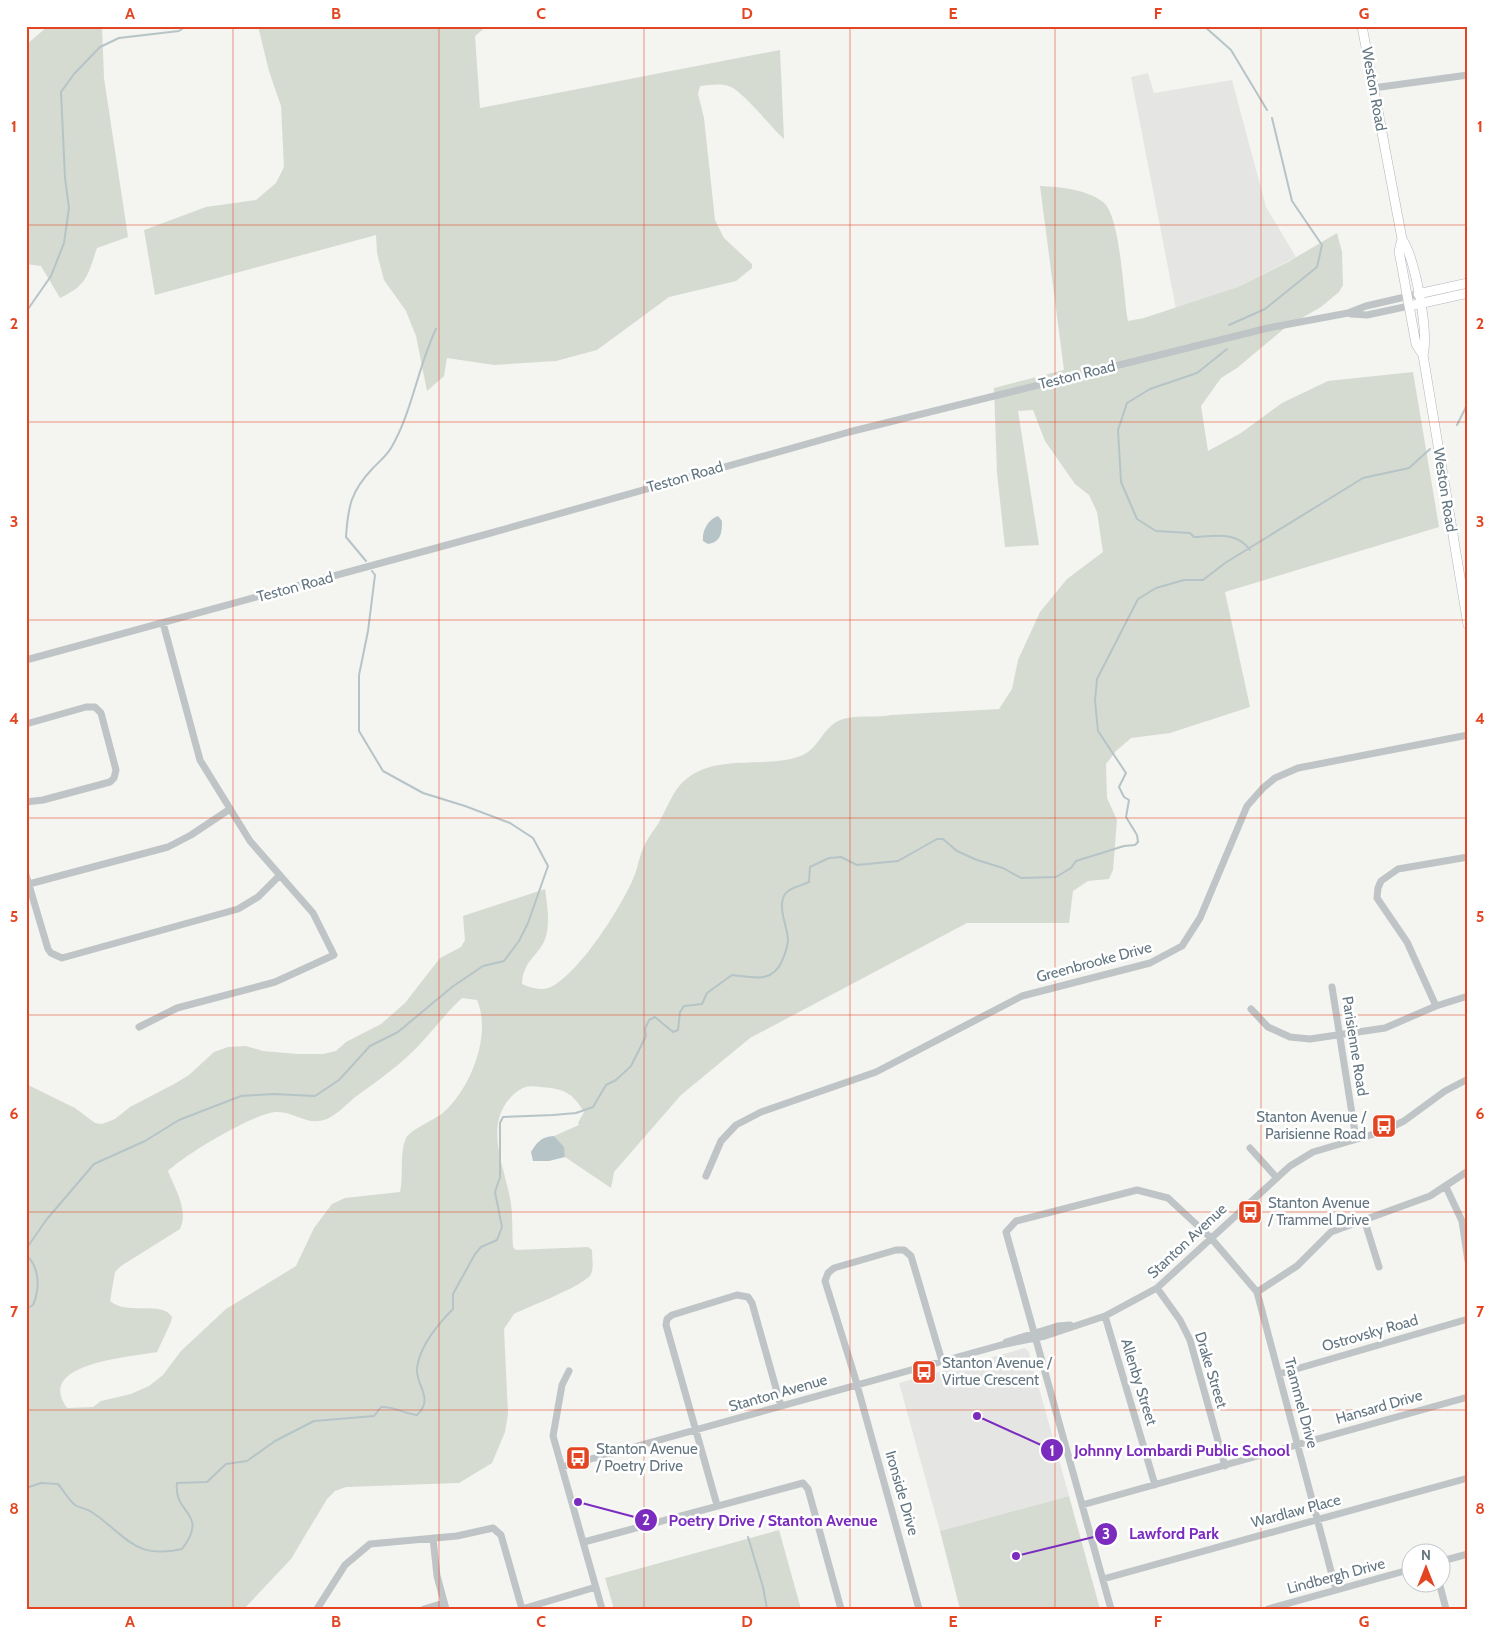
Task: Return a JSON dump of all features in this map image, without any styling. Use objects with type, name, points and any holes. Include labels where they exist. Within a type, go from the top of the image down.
[{"type":"main road","name":"Weston Road","points":[[1362,26],[1402,239],[1409,250],[1420,304],[1426,343],[1423,355]]},
{"type":"main road","name":"Weston Road","points":[[1402,239],[1399,251],[1416,344],[1423,355],[1468,625]]},
{"type":"main road","name":"Teston Road","points":[[1418,294],[1468,283]]},
{"type":"main road","name":"Teston Road","points":[[1409,306],[1468,293]]},
{"type":"street","points":[[1373,88],[1468,75]]},
{"type":"street","name":"Teston Road","points":[[26,660],[849,432],[1261,330],[1348,313],[1366,306],[1418,294]]},
{"type":"street","name":"Teston Road","points":[[1348,313],[1367,315],[1409,306]]},
{"type":"street","points":[[139,1026],[177,1008],[275,982],[334,955],[313,913],[250,841],[197,751],[162,623]]},
{"type":"street","points":[[26,724],[86,707],[95,707],[101,713],[116,770],[114,778],[110,782],[43,800],[26,802]]},
{"type":"street","name":"Greenbrooke Drive","points":[[706,1176],[720,1141],[736,1125],[761,1112],[876,1072],[1022,996],[1150,963],[1182,946],[1200,918],[1247,806],[1262,788],[1276,778],[1298,768],[1468,735]]},
{"type":"street","points":[[29,884],[168,847],[191,835],[230,809]]},
{"type":"street","points":[[1436,1006],[1407,942],[1377,898],[1378,888],[1382,881],[1398,869],[1468,857]]},
{"type":"street","points":[[26,875],[48,949],[51,953],[62,958],[238,909],[253,901],[279,876]]},
{"type":"street","name":"Parisienne Road","points":[[1332,987],[1338,1036],[1356,1139]]},
{"type":"street","points":[[1251,1008],[1268,1027],[1290,1037],[1310,1039],[1385,1028],[1436,1006],[1468,996]]},
{"type":"street","name":"Stanton Avenue","points":[[562,1467],[1035,1336],[1058,1326],[1072,1325],[1105,1316],[1157,1288],[1276,1177],[1313,1152],[1381,1132],[1404,1121],[1445,1091],[1468,1079]]},
{"type":"street","points":[[1250,1148],[1276,1177]]},
{"type":"street","points":[[1257,1292],[1297,1266],[1331,1232],[1364,1219],[1404,1207],[1446,1187],[1468,1171]]},
{"type":"street","points":[[1446,1187],[1462,1221],[1468,1260]]},
{"type":"street","name":"Trammel Drive","points":[[1035,1336],[1006,1232],[1016,1221],[1137,1190],[1168,1198],[1211,1238],[1257,1292],[1336,1590]]},
{"type":"street","points":[[1364,1219],[1378,1266]]},
{"type":"street","name":"Ironside Drive","points":[[919,1609],[826,1276],[834,1268],[896,1250],[904,1250],[911,1256],[942,1361]]},
{"type":"street","name":"Drake Street","points":[[1157,1288],[1180,1320],[1190,1340],[1225,1466]]},
{"type":"street","points":[[717,1505],[666,1325],[667,1319],[672,1315],[737,1295],[748,1296],[752,1303],[781,1406]]},
{"type":"street","name":"Allenby Street","points":[[1105,1316],[1155,1484]]},
{"type":"street","name":"Ostrovsky Road","points":[[1279,1374],[1468,1319]]},
{"type":"street","points":[[1035,1336],[1111,1609]]},
{"type":"street","points":[[570,1371],[562,1385],[553,1424],[554,1446],[562,1467],[602,1609]]},
{"type":"street","name":"Hansard Drive","points":[[1082,1505],[1468,1397]]},
{"type":"street","name":"Wardlaw Place","points":[[1103,1579],[1468,1478]]},
{"type":"street","points":[[584,1542],[803,1483],[808,1489],[841,1609]]},
{"type":"street","points":[[317,1609],[344,1565],[370,1544],[457,1536],[494,1528],[501,1535],[522,1609],[596,1587]]},
{"type":"street","points":[[424,1609],[445,1606],[437,1576],[433,1538]]},
{"type":"street","points":[[1452,1558],[1468,1554]]},
{"type":"street","name":"Lindbergh Drive","points":[[1268,1609],[1402,1572]]},
{"type":"street","points":[[1442,1592],[1446,1609]]},
{"type":"shaded area","points":[[48,26],[102,26],[104,78],[128,237],[97,248],[86,278],[76,288],[60,298],[41,266],[26,264],[26,45]]},
{"type":"shaded area","points":[[258,26],[487,26],[475,36],[480,108],[780,50],[784,139],[750,103],[731,87],[720,85],[700,86],[698,94],[704,118],[715,220],[724,238],[752,264],[752,268],[736,281],[669,297],[597,350],[556,361],[494,365],[447,358],[444,376],[427,391],[416,336],[406,311],[384,280],[377,253],[376,235],[155,295],[144,230],[206,207],[256,200],[276,183],[284,167],[281,106],[269,71]]},
{"type":"shaded area","points":[[1148,73],[1154,93],[1232,80],[1266,207],[1296,257],[1238,287],[1176,309],[1131,77]]},
{"type":"shaded area","points":[[1040,186],[1081,191],[1103,202],[1109,210],[1118,239],[1128,321],[1144,318],[1238,287],[1288,262],[1337,233],[1342,252],[1343,285],[1339,292],[1321,307],[1286,327],[1237,368],[1221,378],[1201,406],[1208,451],[1241,433],[1282,403],[1328,381],[1413,372],[1439,527],[1225,592],[1250,707],[1170,733],[1131,738],[1116,751],[1106,764],[1107,798],[1117,820],[1113,870],[1109,879],[1088,881],[1073,891],[1069,923],[967,923],[750,1038],[681,1095],[614,1172],[611,1188],[565,1157],[563,1147],[554,1136],[579,1125],[578,1123],[584,1112],[571,1096],[556,1089],[532,1086],[521,1089],[511,1097],[503,1108],[497,1133],[498,1146],[511,1203],[513,1247],[516,1250],[588,1247],[592,1250],[593,1266],[592,1272],[587,1279],[568,1290],[514,1314],[504,1329],[508,1414],[505,1432],[492,1463],[459,1483],[346,1487],[335,1491],[327,1499],[291,1559],[244,1609],[26,1609],[26,1084],[75,1108],[95,1123],[102,1124],[115,1119],[130,1107],[176,1083],[189,1075],[214,1052],[228,1047],[246,1046],[263,1051],[297,1054],[323,1054],[336,1051],[346,1042],[381,1024],[405,1003],[440,958],[461,947],[465,940],[463,916],[545,889],[548,919],[546,936],[544,942],[525,969],[522,984],[544,989],[551,987],[574,968],[598,939],[627,892],[636,873],[646,842],[680,785],[693,774],[723,764],[772,762],[803,755],[811,749],[832,725],[852,717],[999,709],[1012,689],[1018,660],[1040,612],[1067,579],[1103,552],[1097,512],[1089,495],[1075,484],[1045,441],[1033,410],[1018,411],[1039,545],[1005,547],[997,473],[994,388],[1064,370]],"holes":[[[462,998],[477,1000],[482,1028],[476,1060],[470,1075],[454,1102],[444,1112],[413,1131],[406,1138],[403,1151],[400,1192],[345,1198],[332,1204],[314,1228],[296,1266],[226,1309],[181,1351],[163,1375],[149,1386],[131,1394],[101,1401],[93,1407],[67,1408],[60,1393],[63,1381],[74,1372],[90,1365],[157,1352],[171,1322],[172,1317],[160,1309],[125,1307],[110,1301],[115,1272],[121,1266],[180,1229],[183,1215],[182,1207],[168,1171],[189,1155],[220,1136],[252,1119],[266,1114],[283,1112],[313,1121],[327,1119],[406,1058]]]},
{"type":"shaded area","points":[[718,516],[722,521],[720,536],[716,541],[708,544],[703,541],[705,529],[711,520]]},
{"type":"shaded area","points":[[554,1136],[564,1147],[565,1157],[549,1161],[533,1161],[531,1152],[537,1143]]},
{"type":"shaded area","points":[[1025,1348],[1029,1352],[1069,1496],[940,1531],[899,1383]]},
{"type":"shaded area","points":[[1069,1496],[1100,1609],[960,1609],[940,1531]]},
{"type":"shaded area","points":[[779,1530],[801,1609],[614,1609],[605,1578]]},
{"type":"waterway","points":[[26,312],[51,276],[64,243],[69,208],[65,178],[61,92],[74,74],[100,47],[119,38],[179,31],[186,26]]},
{"type":"waterway","points":[[1204,26],[1231,50],[1267,110]]},
{"type":"waterway","points":[[1229,325],[1265,309],[1317,267],[1322,245],[1292,201],[1272,118]]},
{"type":"waterway","points":[[366,561],[346,537],[352,500],[360,484],[391,448],[398,434],[436,329]]},
{"type":"waterway","points":[[1227,349],[1197,373],[1150,389],[1127,403],[1118,430],[1121,482],[1137,519],[1156,531],[1190,533],[1194,537],[1232,537],[1250,550]]},
{"type":"waterway","points":[[1457,425],[1468,403]]},
{"type":"waterway","points":[[26,1488],[41,1483],[58,1484],[75,1505],[91,1512],[132,1543],[152,1551],[166,1552],[182,1549],[190,1537],[192,1528],[192,1520],[177,1494],[177,1483],[207,1482],[226,1464],[247,1461],[275,1441],[314,1421],[374,1416],[381,1407],[417,1415],[424,1403],[423,1392],[417,1374],[422,1352],[441,1321],[453,1309],[453,1294],[475,1254],[481,1247],[497,1240],[502,1227],[495,1192],[500,1177],[500,1123],[503,1117],[576,1113],[593,1107],[606,1085],[616,1080],[631,1066],[646,1036],[645,1029],[649,1020],[655,1017],[673,1032],[678,1030],[680,1012],[684,1006],[702,1004],[707,993],[732,975],[754,978],[773,973],[782,961],[788,939],[782,910],[785,894],[793,888],[809,882],[810,867],[829,858],[841,857],[857,865],[898,861],[937,839],[943,839],[957,851],[977,860],[1003,868],[1021,878],[1056,877],[1071,868],[1076,861],[1124,846],[1135,845],[1138,842],[1137,835],[1126,817],[1129,800],[1124,797],[1119,787],[1126,773],[1098,731],[1095,701],[1097,679],[1138,599],[1156,588],[1184,580],[1203,580],[1225,563],[1363,478],[1409,468],[1430,449]]},
{"type":"waterway","points":[[26,1249],[47,1219],[94,1164],[145,1141],[179,1120],[241,1096],[273,1094],[315,1096],[339,1080],[370,1046],[398,1032],[452,987],[483,966],[504,961],[519,941],[528,923],[548,866],[533,838],[510,823],[423,793],[383,771],[359,731],[359,675],[368,631],[375,575],[372,571]]},
{"type":"waterway","points":[[26,1255],[34,1266],[38,1285],[33,1305],[26,1309]]},
{"type":"waterway","points":[[748,1537],[763,1587],[767,1609]]},
{"type":"place","name":"Stanton Avenue / Parisienne Road","points":[[1384,1126]]},
{"type":"place","name":"Stanton Avenue / Trammel Drive","points":[[1250,1212]]},
{"type":"place","name":"Stanton Avenue / Virtue Crescent","points":[[924,1372]]},
{"type":"place","name":"Johnny Lombardi Public School","points":[[977,1416]]},
{"type":"place","name":"Stanton Avenue / Poetry Drive","points":[[578,1458]]},
{"type":"place","name":"Poetry Drive / Stanton Avenue","points":[[578,1502]]},
{"type":"place","name":"Lawford Park","points":[[1016,1556]]}]
